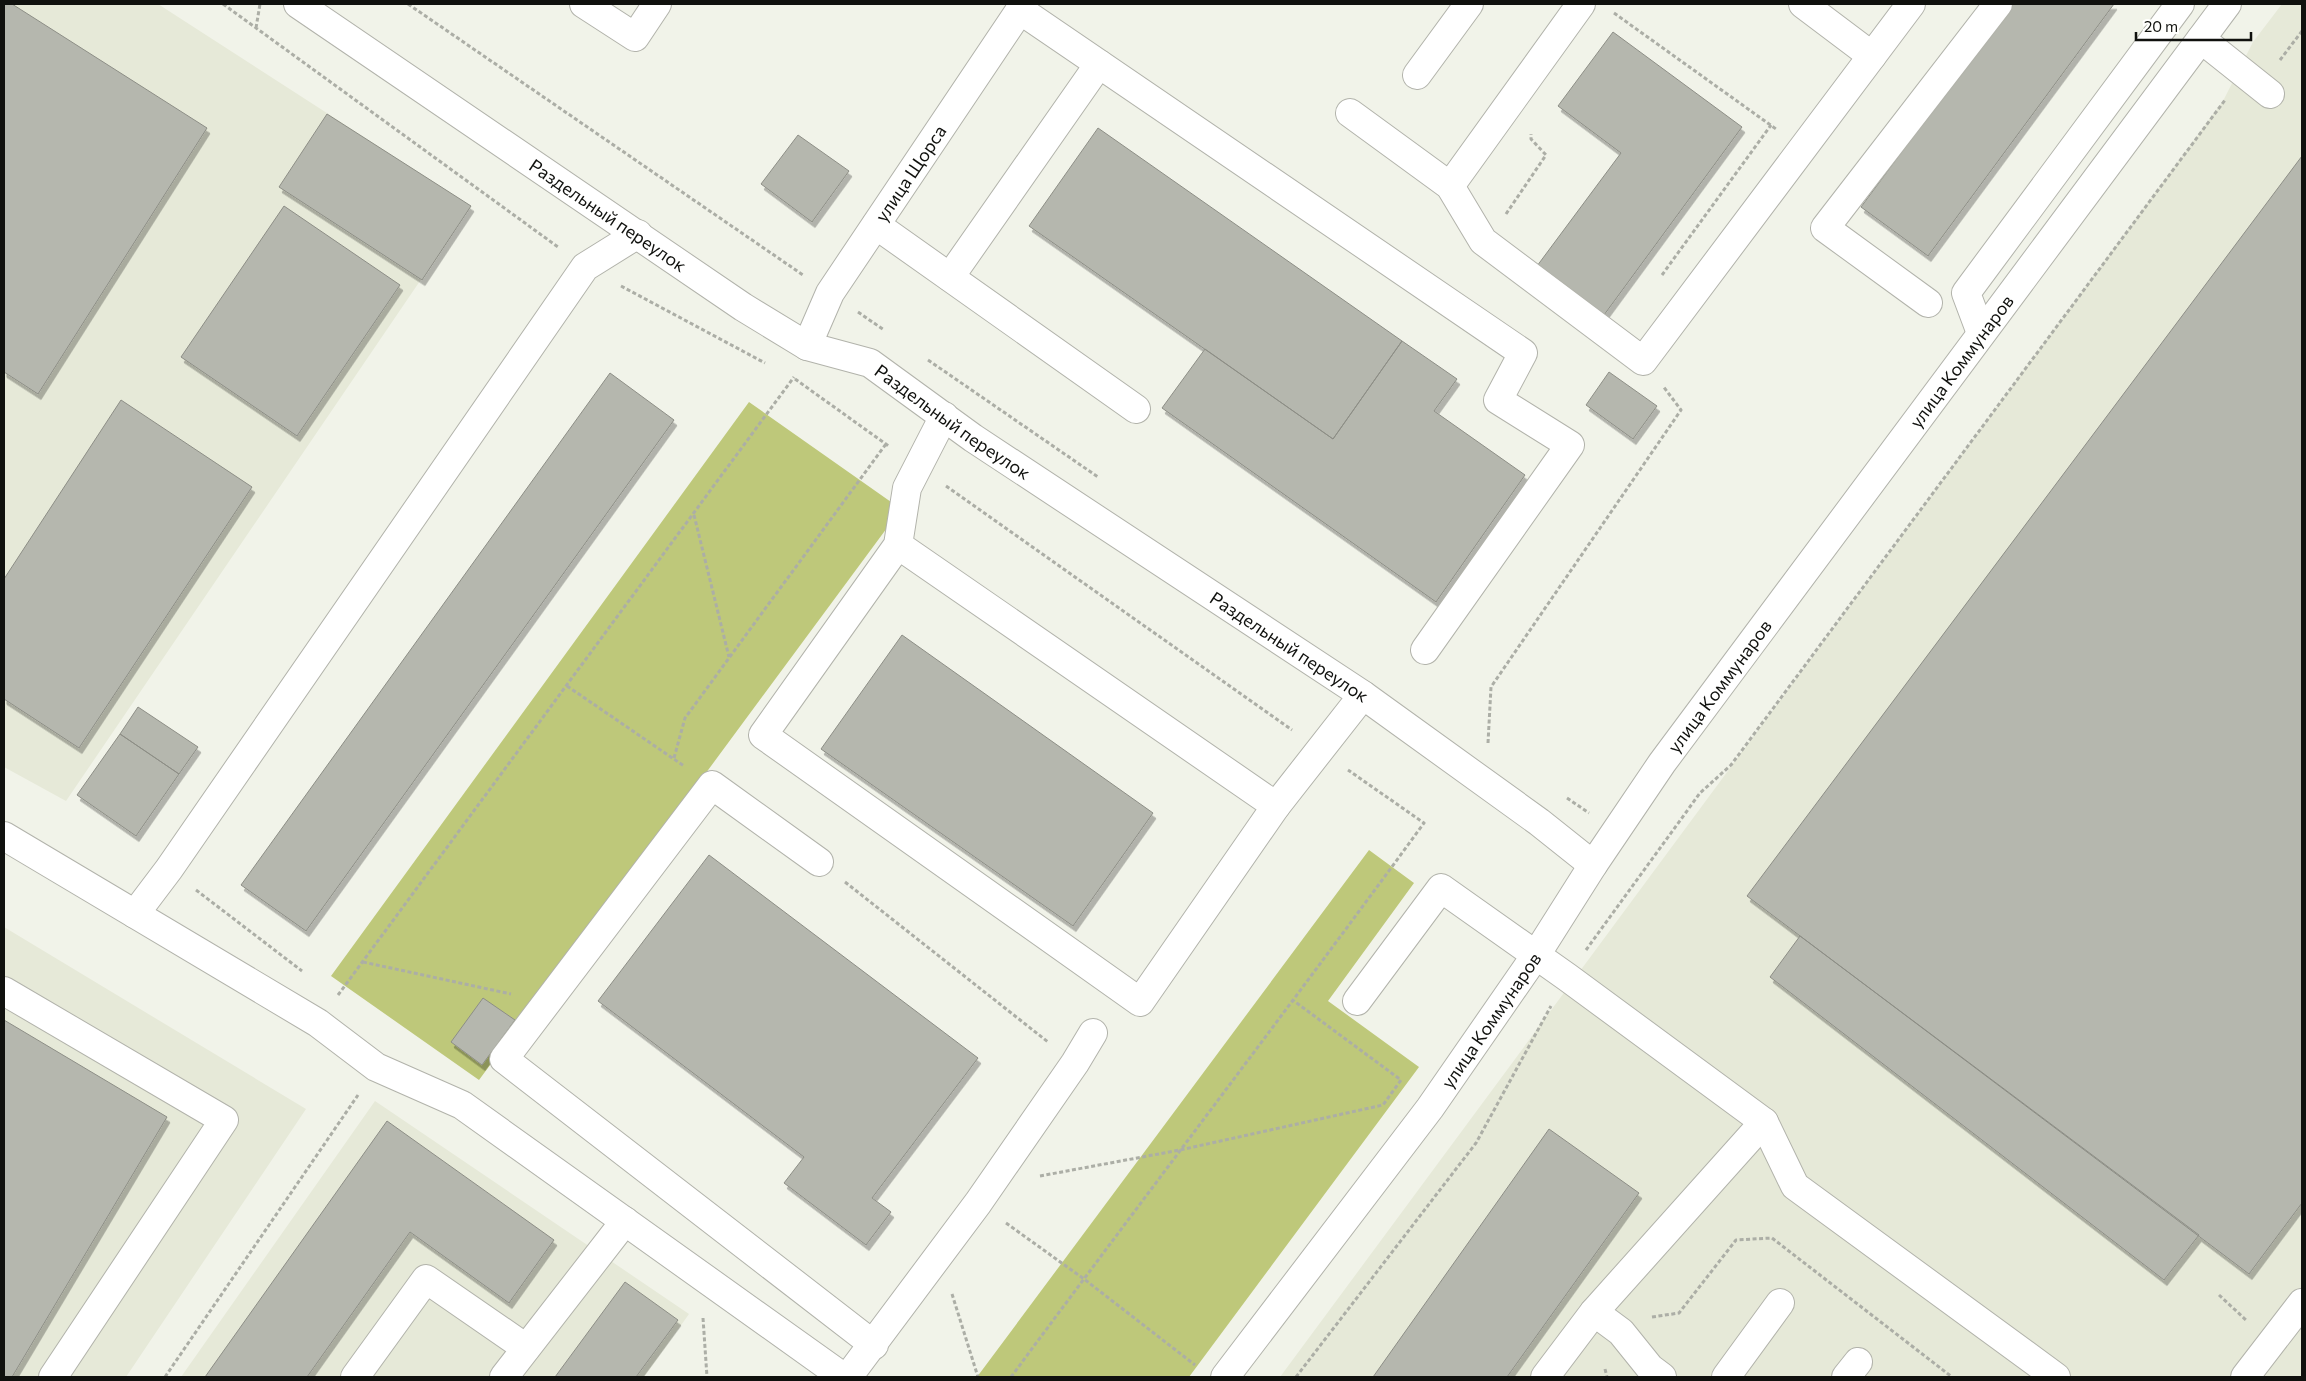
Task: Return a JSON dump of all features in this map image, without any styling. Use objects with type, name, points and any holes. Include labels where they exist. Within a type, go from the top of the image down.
[{"type":"street","name":"Раздельный переулок","points":[[298,4],[743,307],[807,346],[870,362],[944,416],[1363,694],[1539,822],[1593,865]]},
{"type":"street","points":[[584,4],[635,37],[657,4]]},
{"type":"street","points":[[1418,75],[1469,4]]},
{"type":"street","points":[[1450,186],[1581,4]]},
{"type":"street","points":[[1803,4],[1872,56]]},
{"type":"street","points":[[1350,113],[1450,186],[1483,241],[1644,361],[1911,4]]},
{"type":"street","points":[[1928,303],[1825,228],[1998,4]]},
{"type":"street","points":[[1981,334],[1966,293],[2180,4]]},
{"type":"street","name":"улица Коммунаров","points":[[1225,1377],[1430,1108],[1536,956],[1593,865],[1662,763],[2226,4]]},
{"type":"street","points":[[1022,7],[1099,64],[1523,353],[1498,400],[1570,445],[1425,650]]},
{"type":"street","name":"улица Щорса","points":[[807,346],[830,293],[1022,7]]},
{"type":"street","points":[[2201,39],[2263,88]]},
{"type":"street","points":[[950,277],[1099,64]]},
{"type":"street","points":[[876,225],[1136,410]]},
{"type":"street","points":[[135,914],[169,869],[585,267],[638,234]]},
{"type":"street","points":[[944,416],[907,488],[898,545],[763,735],[1140,1002],[1276,806],[1363,694]]},
{"type":"street","points":[[898,545],[1276,806]]},
{"type":"street","points":[[818,862],[712,785],[504,1059],[874,1345]]},
{"type":"street","points":[[4,836],[318,1023],[376,1067],[462,1105],[843,1377]]},
{"type":"street","points":[[1357,1001],[1441,888],[1567,977],[1764,1122],[1795,1186],[2056,1377]]},
{"type":"street","points":[[4,991],[224,1120],[53,1377]]},
{"type":"street","points":[[848,1377],[940,1256],[1075,1063],[1093,1034]]},
{"type":"street","points":[[1545,1377],[1594,1312],[1764,1122]]},
{"type":"street","points":[[504,1377],[625,1221]]},
{"type":"street","points":[[355,1377],[426,1279],[526,1348]]},
{"type":"street","points":[[1726,1377],[1780,1303]]},
{"type":"street","points":[[2245,1377],[2302,1303]]},
{"type":"street","points":[[1594,1312],[1621,1332],[1650,1368],[1662,1377]]},
{"type":"path","points":[[223,4],[585,267],[768,365]]},
{"type":"path","points":[[256,28],[260,4]]},
{"type":"path","points":[[408,4],[888,332]]},
{"type":"path","points":[[1610,11],[1803,148]]},
{"type":"path","points":[[1296,1377],[1476,1142],[1567,977],[1700,793],[1731,765],[2223,101],[2263,88],[2274,69],[2302,31]]},
{"type":"path","points":[[1660,276],[1771,125]]},
{"type":"path","points":[[1505,221],[1506,211],[1546,155],[1531,139],[1530,131]]},
{"type":"path","points":[[329,992],[337,997],[363,962],[794,378],[807,346]]},
{"type":"path","points":[[921,355],[1102,479]]},
{"type":"path","points":[[1488,743],[1491,687],[1681,410],[1644,361]]},
{"type":"path","points":[[785,374],[794,378],[1424,823],[1294,1001],[1011,1377]]},
{"type":"path","points":[[674,758],[684,718],[886,444]]},
{"type":"path","points":[[694,514],[729,657]]},
{"type":"path","points":[[567,686],[712,785]]},
{"type":"path","points":[[1480,738],[1496,749]]},
{"type":"path","points":[[1560,793],[1617,832]]},
{"type":"path","points":[[818,862],[1075,1063]]},
{"type":"path","points":[[169,869],[306,974]]},
{"type":"path","points":[[363,962],[547,1002]]},
{"type":"path","points":[[984,1194],[1382,1105],[1401,1080],[1294,1001]]},
{"type":"path","points":[[165,1377],[376,1067]]},
{"type":"path","points":[[984,1194],[1084,1279],[1197,1366]]},
{"type":"path","points":[[940,1256],[978,1377]]},
{"type":"path","points":[[700,1275],[707,1377]]},
{"type":"shaded area","points":[[4,4],[158,4],[471,206],[66,801],[4,767]]},
{"type":"shaded area","points":[[2282,4],[2302,4],[2302,1377],[1280,1377],[2223,101],[2253,42]]},
{"type":"shaded area","points":[[4,927],[306,1109],[126,1377],[4,1377]]},
{"type":"shaded area","points":[[375,1101],[689,1314],[644,1377],[181,1377]]},
{"type":"green space","points":[[749,402],[901,509],[479,1080],[331,976]]},
{"type":"green space","points":[[1369,850],[1414,883],[1328,1001],[1419,1067],[1189,1377],[977,1377]]},
{"type":"building","points":[[4,4],[12,4],[207,128],[38,394],[4,372]]},
{"type":"building","points":[[2011,4],[2114,4],[1928,256],[1861,207]]},
{"type":"building","points":[[1613,32],[1742,127],[1604,315],[1537,266],[1621,153],[1558,106]]},
{"type":"building","points":[[327,114],[471,206],[422,280],[279,187]]},
{"type":"building","points":[[1098,128],[1402,341],[1333,439],[1029,226]]},
{"type":"building","points":[[798,135],[849,171],[812,222],[761,184]]},
{"type":"building","points":[[2302,156],[2302,1203],[2249,1274],[1747,896]]},
{"type":"building","points":[[284,206],[400,285],[297,436],[181,357]]},
{"type":"building","points":[[1402,341],[1457,379],[1434,411],[1525,475],[1436,602],[1162,408],[1205,349],[1333,439]]},
{"type":"building","points":[[1609,372],[1657,406],[1633,439],[1586,405]]},
{"type":"building","points":[[610,373],[674,420],[306,931],[241,885]]},
{"type":"building","points":[[121,400],[252,487],[79,748],[4,699],[4,579]]},
{"type":"building","points":[[902,635],[1153,813],[1073,926],[821,749]]},
{"type":"building","points":[[138,707],[198,747],[179,774],[120,734]]},
{"type":"building","points":[[120,734],[179,774],[136,836],[77,795]]},
{"type":"building","points":[[709,855],[978,1058],[872,1198],[891,1212],[866,1245],[784,1183],[804,1157],[598,1001]]},
{"type":"building","points":[[1800,936],[2199,1235],[2164,1280],[1770,977]]},
{"type":"building","points":[[483,998],[515,1020],[482,1065],[451,1042]]},
{"type":"building","points":[[4,1020],[167,1117],[12,1377],[4,1377]]},
{"type":"building","points":[[387,1121],[554,1240],[509,1303],[410,1232],[307,1377],[205,1377]]},
{"type":"building","points":[[1549,1129],[1639,1193],[1507,1377],[1373,1377]]},
{"type":"building","points":[[625,1282],[678,1320],[636,1377],[555,1377]]}]
